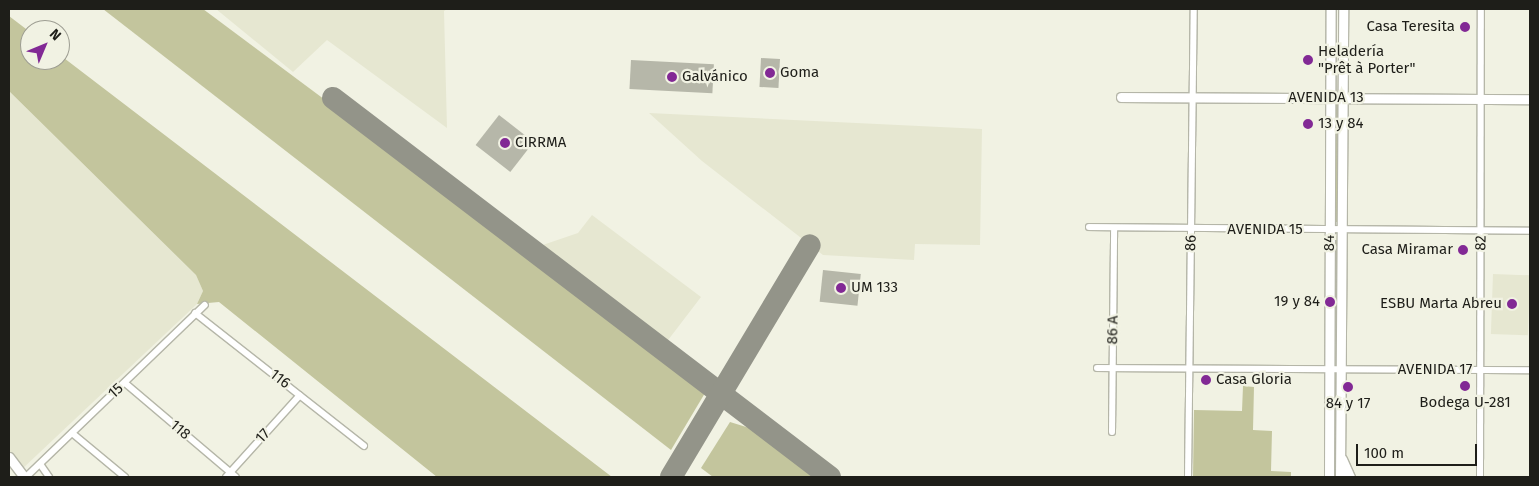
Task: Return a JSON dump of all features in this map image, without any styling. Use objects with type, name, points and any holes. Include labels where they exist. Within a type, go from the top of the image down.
[{"type":"main road","name":"84","points":[[1329,477],[1331,9]]},
{"type":"main road","name":"84","points":[[1340,477],[1343,9]]},
{"type":"main road","name":"AVENIDA 13","points":[[1121,97],[1530,99]]},
{"type":"main road","points":[[1340,451],[1350,477]]},
{"type":"main road","points":[[9,457],[25,477]]},
{"type":"street","name":"86","points":[[1188,477],[1187,369],[1194,98],[1194,9]]},
{"type":"street","name":"82","points":[[1480,477],[1481,9]]},
{"type":"street","name":"AVENIDA 15","points":[[1089,227],[1191,231],[1530,231]]},
{"type":"street","name":"86 A","points":[[1112,432],[1114,228]]},
{"type":"street","name":"15","points":[[25,477],[125,383],[205,304]]},
{"type":"street","name":"116","points":[[195,313],[364,446]]},
{"type":"street","points":[[1097,368],[1340,370]]},
{"type":"street","name":"AVENIDA 17","points":[[1340,370],[1530,370]]},
{"type":"street","name":"118","points":[[125,383],[228,475],[236,477]]},
{"type":"street","name":"17","points":[[228,475],[300,395]]},
{"type":"street","points":[[72,433],[125,477]]},
{"type":"street","points":[[40,464],[49,477]]},
{"type":"shaded area","points":[[216,9],[447,9],[444,11],[447,128],[327,40],[293,72]]},
{"type":"shaded area","points":[[9,91],[196,275],[203,291],[197,304],[20,471],[9,457]]},
{"type":"shaded area","points":[[649,113],[982,129],[980,245],[915,244],[914,260],[823,255],[702,161]]},
{"type":"shaded area","points":[[592,215],[701,297],[662,348],[531,249],[578,233]]},
{"type":"shaded area","name":"ESBU Marta Abreu","points":[[1493,274],[1530,275],[1528,335],[1491,334]]},
{"type":"green space","points":[[103,9],[203,9],[446,190],[705,393],[671,450]]},
{"type":"green space","points":[[9,16],[20,24],[20,70],[70,70],[70,63],[612,477],[437,477],[219,302],[197,304],[203,291],[196,275],[9,91]]},
{"type":"green space","points":[[1335,101],[1338,101],[1338,222],[1335,222]]},
{"type":"green space","points":[[1335,237],[1338,237],[1336,363]]},
{"type":"green space","points":[[1334,369],[1336,369],[1336,477],[1333,477]]},
{"type":"green space","points":[[1243,386],[1254,387],[1253,430],[1272,431],[1271,471],[1291,472],[1291,477],[1193,477],[1194,410],[1242,411]]},
{"type":"green space","points":[[730,422],[756,430],[821,477],[713,477],[701,468]]},
{"type":"building","name":"Goma","points":[[761,58],[780,59],[778,88],[759,87]]},
{"type":"building","name":"Galvánico","points":[[631,60],[714,64],[712,93],[629,89]]},
{"type":"building","name":"CIRRMA","points":[[499,115],[534,142],[510,172],[476,145]]},
{"type":"building","name":"UM 133","points":[[823,270],[861,274],[857,306],[820,302]]},
{"type":"taxiway","points":[[333,98],[830,477]]},
{"type":"taxiway","points":[[671,477],[810,245]]},
{"type":"place","name":"Casa Teresita","points":[[1465,27]]},
{"type":"place","name":"Heladería \"Prêt à Porter\"","points":[[1308,60]]},
{"type":"place","name":"Goma","points":[[770,73]]},
{"type":"place","name":"Galvánico","points":[[672,77]]},
{"type":"place","name":"13 y 84","points":[[1308,124]]},
{"type":"place","name":"CIRRMA","points":[[505,143]]},
{"type":"place","name":"Casa Miramar","points":[[1463,250]]},
{"type":"place","name":"UM 133","points":[[841,288]]},
{"type":"place","name":"19 y 84","points":[[1330,302]]},
{"type":"place","name":"ESBU Marta Abreu","points":[[1512,304]]},
{"type":"place","name":"Casa Gloria","points":[[1206,380]]},
{"type":"place","name":"Bodega U-281","points":[[1465,386]]},
{"type":"place","name":"84 y 17","points":[[1348,387]]}]
